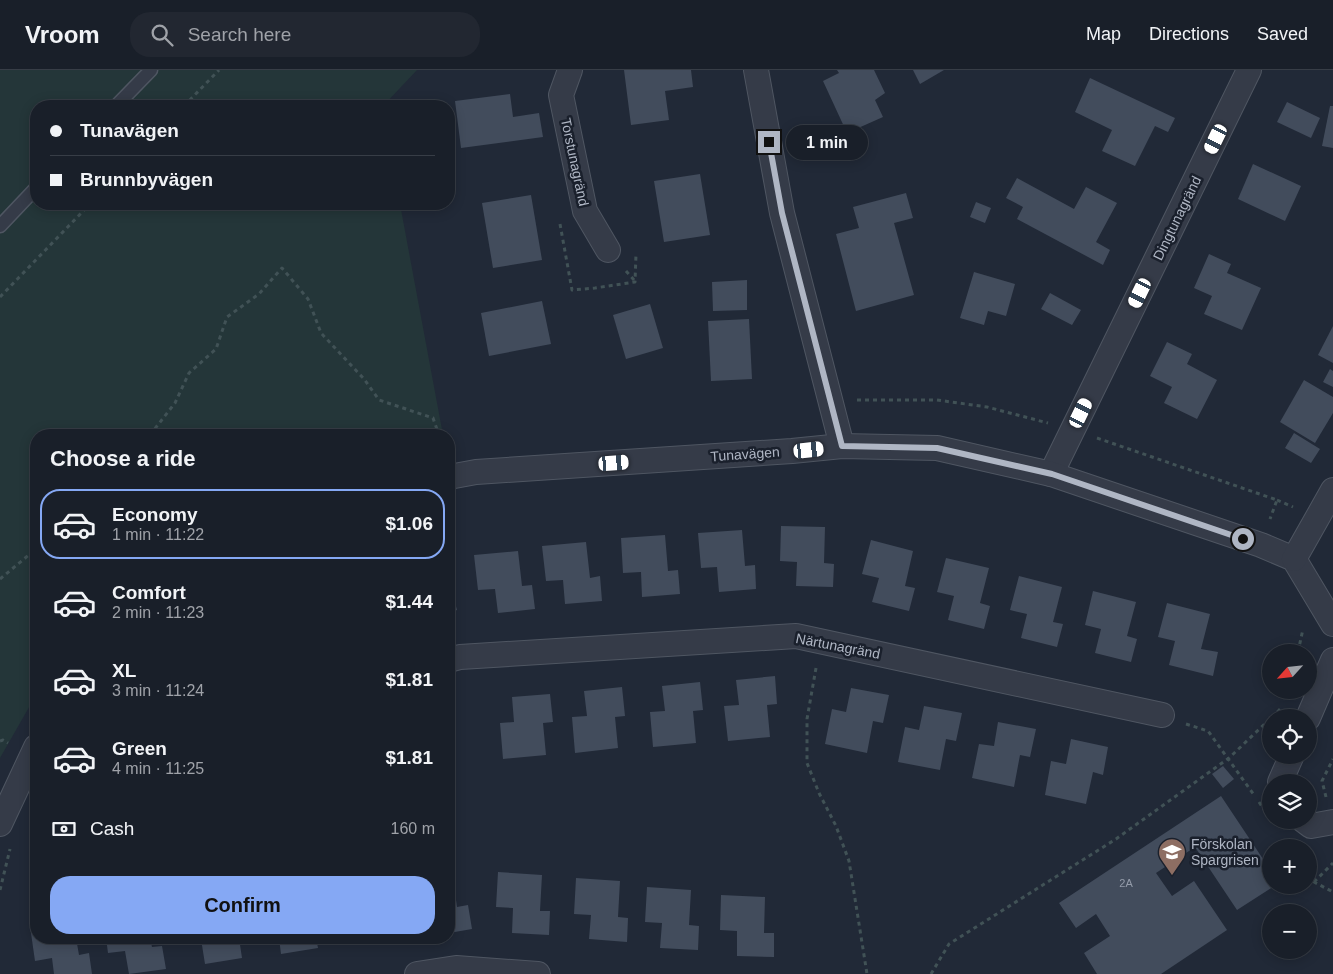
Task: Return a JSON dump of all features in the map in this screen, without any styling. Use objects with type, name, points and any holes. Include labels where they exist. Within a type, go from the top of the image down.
[{"type":"street","name":"Torstunagränd","points":[[570,70],[561,95],[585,211],[608,250]]},
{"type":"street","points":[[756,70],[782,213],[842,446]]},
{"type":"street","name":"Dingtunagränd","points":[[1052,474],[1249,70]]},
{"type":"street","name":"Tunavägen","points":[[455,476],[476,472],[842,446],[937,448],[1052,474],[1261,545],[1294,559]]},
{"type":"street","points":[[1333,490],[1294,559],[1333,624]]},
{"type":"street","name":"Närtunagränd","points":[[455,658],[796,636],[1162,715]]},
{"type":"street","points":[[1312,709],[1333,660]]},
{"type":"street","points":[[0,824],[30,760]]},
{"type":"street","points":[[1317,825],[1333,822]]},
{"type":"street","points":[[417,974],[456,968],[538,974]]},
{"type":"lane","points":[[122,100],[151,70]]},
{"type":"lane","points":[[0,226],[30,194]]},
{"type":"path","points":[[190,100],[219,70]]},
{"type":"path","points":[[0,297],[84,210]]},
{"type":"path","points":[[155,429],[175,403],[189,373],[216,349],[227,317],[259,294],[282,268],[308,299],[322,333],[364,379],[379,400],[433,418],[437,429]]},
{"type":"path","points":[[0,579],[30,554]]},
{"type":"path","points":[[821,642],[807,719],[807,763],[836,826],[849,861],[867,974]]},
{"type":"path","points":[[1162,715],[1208,731],[1262,807]]},
{"type":"path","points":[[932,974],[949,944],[1116,839],[1229,758],[1262,727]]},
{"type":"path","points":[[1317,879],[1333,863]]},
{"type":"path","points":[[1317,884],[1333,892]]},
{"type":"shaded area","points":[[0,70],[417,70],[389,100],[30,100],[30,210],[401,210],[442,429],[30,429],[30,706],[0,758]]},
{"type":"building","points":[[624,70],[691,70],[693,87],[665,91],[669,120],[631,125]]},
{"type":"building","points":[[837,70],[874,70],[885,93],[875,100],[883,117],[847,133],[823,81],[839,73]]},
{"type":"building","points":[[913,70],[944,70],[920,84]]},
{"type":"building","points":[[1090,78],[1175,118],[1168,132],[1155,126],[1135,166],[1102,151],[1112,130],[1075,112]]},
{"type":"building","points":[[510,94],[513,117],[539,113],[543,137],[461,148],[455,101]]},
{"type":"building","points":[[1287,102],[1320,118],[1311,138],[1277,122]]},
{"type":"building","points":[[1330,106],[1333,106],[1333,148],[1322,146]]},
{"type":"building","points":[[1253,164],[1301,186],[1285,221],[1238,199]]},
{"type":"building","points":[[700,174],[710,235],[664,242],[654,181]]},
{"type":"building","points":[[1017,178],[1074,209],[1086,187],[1117,203],[1096,242],[1110,250],[1103,265],[1017,219],[1023,207],[1006,198]]},
{"type":"building","points":[[906,193],[913,218],[894,223],[914,295],[856,311],[836,234],[859,228],[853,207]]},
{"type":"building","points":[[531,195],[542,260],[493,268],[482,203]]},
{"type":"building","points":[[976,202],[991,208],[985,223],[970,217]]},
{"type":"building","points":[[1209,254],[1231,264],[1227,273],[1261,288],[1242,330],[1204,314],[1212,296],[1194,288]]},
{"type":"building","points":[[974,272],[1015,284],[1006,316],[988,311],[984,325],[960,318]]},
{"type":"building","points":[[747,280],[747,310],[713,311],[712,282]]},
{"type":"building","points":[[1050,293],[1081,310],[1072,325],[1041,309]]},
{"type":"building","points":[[542,301],[551,344],[489,356],[481,313]]},
{"type":"building","points":[[650,304],[663,348],[626,359],[613,315]]},
{"type":"building","points":[[749,319],[752,379],[711,381],[708,321]]},
{"type":"building","points":[[1333,326],[1333,363],[1318,355]]},
{"type":"building","points":[[1167,342],[1192,354],[1187,364],[1217,380],[1197,419],[1164,403],[1172,387],[1150,376]]},
{"type":"building","points":[[1330,369],[1333,371],[1333,387],[1323,382]]},
{"type":"building","points":[[1304,380],[1333,397],[1333,413],[1315,443],[1280,422]]},
{"type":"building","points":[[1294,433],[1320,449],[1311,463],[1285,448]]},
{"type":"building","points":[[781,526],[825,527],[824,563],[834,564],[833,587],[796,586],[797,562],[780,561]]},
{"type":"building","points":[[742,530],[745,566],[755,565],[756,589],[719,592],[717,567],[701,568],[698,533]]},
{"type":"building","points":[[665,535],[668,571],[678,570],[680,594],[642,597],[641,572],[623,573],[621,538]]},
{"type":"building","points":[[871,540],[913,551],[905,586],[915,588],[909,611],[872,602],[879,578],[862,574]]},
{"type":"building","points":[[586,542],[590,578],[600,576],[602,601],[565,604],[563,580],[546,581],[542,546]]},
{"type":"building","points":[[518,551],[522,586],[532,585],[535,609],[498,613],[495,589],[478,590],[474,555]]},
{"type":"building","points":[[946,558],[989,568],[980,603],[990,606],[984,629],[948,620],[954,596],[937,592]]},
{"type":"building","points":[[1019,576],[1062,587],[1053,622],[1063,624],[1057,647],[1021,638],[1027,614],[1010,610]]},
{"type":"building","points":[[1093,591],[1136,602],[1127,636],[1137,639],[1131,662],[1095,653],[1101,629],[1085,625]]},
{"type":"building","points":[[1167,603],[1210,614],[1201,649],[1218,652],[1213,676],[1169,665],[1175,641],[1158,637]]},
{"type":"building","points":[[775,676],[777,704],[767,705],[770,737],[728,741],[724,706],[739,705],[736,680]]},
{"type":"building","points":[[700,682],[703,710],[693,711],[696,743],[653,747],[650,712],[665,711],[662,686]]},
{"type":"building","points":[[622,687],[625,716],[615,717],[618,748],[575,753],[572,717],[587,716],[584,691]]},
{"type":"building","points":[[851,688],[889,695],[883,723],[873,721],[867,753],[825,744],[832,709],[846,712]]},
{"type":"building","points":[[550,694],[553,722],[543,723],[546,755],[503,759],[500,723],[514,722],[512,697]]},
{"type":"building","points":[[924,706],[962,713],[956,741],[946,739],[940,770],[898,762],[905,727],[919,730]]},
{"type":"building","points":[[998,722],[1036,729],[1030,757],[1020,755],[1014,787],[972,778],[979,744],[994,746]]},
{"type":"building","points":[[1071,739],[1108,747],[1103,775],[1093,772],[1086,804],[1045,795],[1051,761],[1066,764]]},
{"type":"building","points":[[1223,766],[1234,779],[1223,788],[1212,774]]},
{"type":"building","points":[[1221,796],[1262,858],[1262,894],[1237,910],[1195,847],[1156,873],[1172,896],[1194,881],[1227,930],[1161,974],[1097,974],[1084,953],[1110,936],[1096,914],[1076,928],[1059,903]]},
{"type":"building","points":[[498,872],[542,875],[540,911],[550,911],[549,935],[512,933],[513,908],[496,907]]},
{"type":"building","points":[[576,878],[620,881],[618,917],[628,918],[627,942],[589,939],[591,915],[574,914]]},
{"type":"building","points":[[647,887],[691,890],[689,925],[699,926],[698,950],[660,948],[662,923],[645,922]]},
{"type":"building","points":[[455,893],[457,907],[468,905],[472,929],[455,932]]},
{"type":"building","points":[[721,895],[765,897],[764,933],[774,933],[774,957],[737,956],[737,931],[720,930]]},
{"type":"building","points":[[33,944],[77,944],[79,955],[89,953],[92,974],[54,974],[52,958],[35,961]]},
{"type":"building","points":[[107,944],[151,944],[152,947],[162,946],[166,969],[129,974],[125,951],[108,953]]},
{"type":"building","points":[[202,944],[240,944],[242,958],[205,964]]},
{"type":"building","points":[[280,944],[317,944],[318,948],[281,954]]},
{"type":"place","name":"Förskolan Spargrisen","points":[[1172,876]]},
{"type":"route","points":[[769,142],[782,213],[842,446],[937,448],[1052,474],[1243,539]]}]
